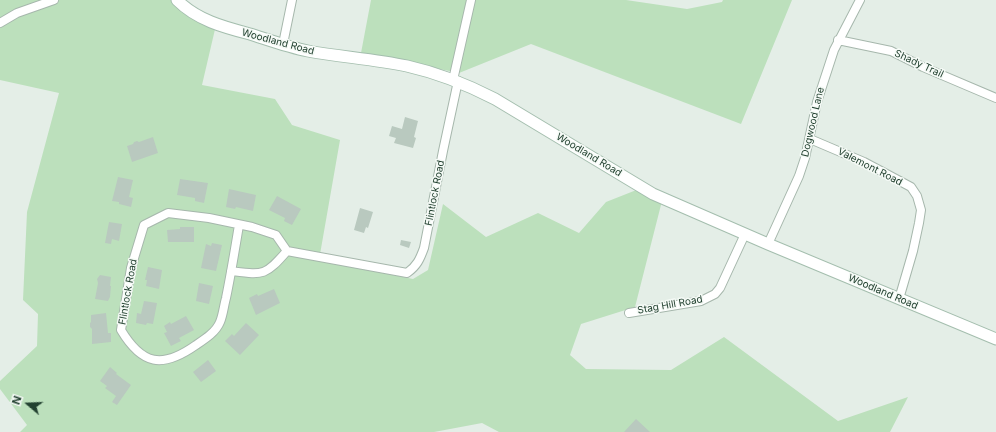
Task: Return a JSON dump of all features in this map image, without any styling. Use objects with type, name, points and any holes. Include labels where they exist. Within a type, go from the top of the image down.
[{"type":"street","points":[[0,23],[16,13],[54,0]]},
{"type":"street","name":"Woodland Road","points":[[177,0],[191,12],[212,23],[283,44],[306,50],[405,66],[431,72],[456,81],[495,99],[654,194],[768,244],[996,339]]},
{"type":"street","points":[[283,44],[292,0]]},
{"type":"street","name":"Flintlock Road","points":[[239,225],[220,322],[210,335],[184,354],[159,361],[148,358],[134,349],[121,330],[131,268],[144,225],[168,213],[209,218],[252,227],[276,235],[287,251],[407,273],[414,268],[419,262],[424,248],[471,0]]},
{"type":"street","name":"Dogwood Lane","points":[[768,244],[799,176],[810,139],[817,102],[838,40],[860,0]]},
{"type":"street","name":"Shady Trail","points":[[838,40],[891,51],[923,67],[996,98]]},
{"type":"street","name":"Valemont Road","points":[[810,139],[871,166],[911,187],[918,196],[921,210],[919,223],[913,251],[899,299]]},
{"type":"street","name":"Stag Hill Road","points":[[629,312],[702,301],[715,294],[720,288],[745,234]]},
{"type":"street","points":[[231,271],[265,273],[276,264],[287,251]]},
{"type":"green space","points":[[0,0],[185,0],[216,25],[202,85],[275,99],[292,125],[340,140],[319,260],[413,279],[428,270],[443,204],[486,237],[538,213],[579,233],[606,202],[644,187],[663,197],[635,307],[581,324],[570,355],[586,369],[671,370],[724,337],[838,421],[908,397],[890,432],[499,432],[482,423],[434,432],[20,432],[27,425],[0,389],[0,381],[37,346],[38,314],[23,300],[27,212],[59,93],[0,80]]},
{"type":"green space","points":[[371,0],[626,0],[687,9],[722,2],[723,0],[792,0],[741,124],[531,44],[459,73],[361,53]]},
{"type":"building","points":[[405,117],[418,121],[413,148],[394,143],[396,138],[389,136],[392,126],[402,129]]},
{"type":"building","points":[[153,137],[158,153],[132,162],[127,146],[133,144],[134,142],[139,142]]},
{"type":"building","points":[[118,177],[133,180],[129,197],[133,198],[131,207],[112,201]]},
{"type":"building","points":[[180,179],[208,183],[204,203],[195,201],[195,198],[177,195]]},
{"type":"building","points":[[229,189],[256,195],[253,211],[236,207],[235,209],[226,207]]},
{"type":"building","points":[[277,196],[301,209],[292,225],[284,221],[285,218],[269,210]]},
{"type":"building","points":[[360,208],[373,212],[368,228],[366,227],[364,233],[354,230]]},
{"type":"building","points":[[109,222],[122,224],[119,241],[112,239],[111,244],[105,243]]},
{"type":"building","points":[[180,227],[194,227],[194,242],[168,242],[167,230],[180,229]]},
{"type":"building","points":[[401,240],[411,242],[409,248],[400,245]]},
{"type":"building","points":[[212,243],[222,245],[216,271],[201,268],[206,244],[211,246]]},
{"type":"building","points":[[148,267],[162,270],[159,289],[146,286],[147,280],[145,280]]},
{"type":"building","points":[[100,275],[111,277],[110,297],[108,301],[95,299],[98,283],[97,279]]},
{"type":"building","points":[[199,283],[213,286],[209,304],[196,301]]},
{"type":"building","points":[[274,289],[280,303],[256,315],[249,298]]},
{"type":"building","points":[[144,301],[157,303],[153,324],[147,323],[146,325],[136,323],[137,313],[141,314]]},
{"type":"building","points":[[106,313],[108,333],[111,333],[111,342],[92,344],[92,329],[90,327],[91,315]]},
{"type":"building","points":[[186,316],[194,330],[179,338],[181,341],[171,346],[164,333],[167,332],[164,326]]},
{"type":"building","points":[[246,323],[259,335],[240,355],[225,341],[232,334],[234,336]]},
{"type":"building","points":[[208,360],[216,371],[201,382],[193,372]]},
{"type":"building","points":[[110,367],[117,373],[116,374],[131,385],[117,405],[112,402],[116,396],[105,388],[107,386],[100,381]]},
{"type":"building","points":[[636,419],[650,432],[624,432]]}]
